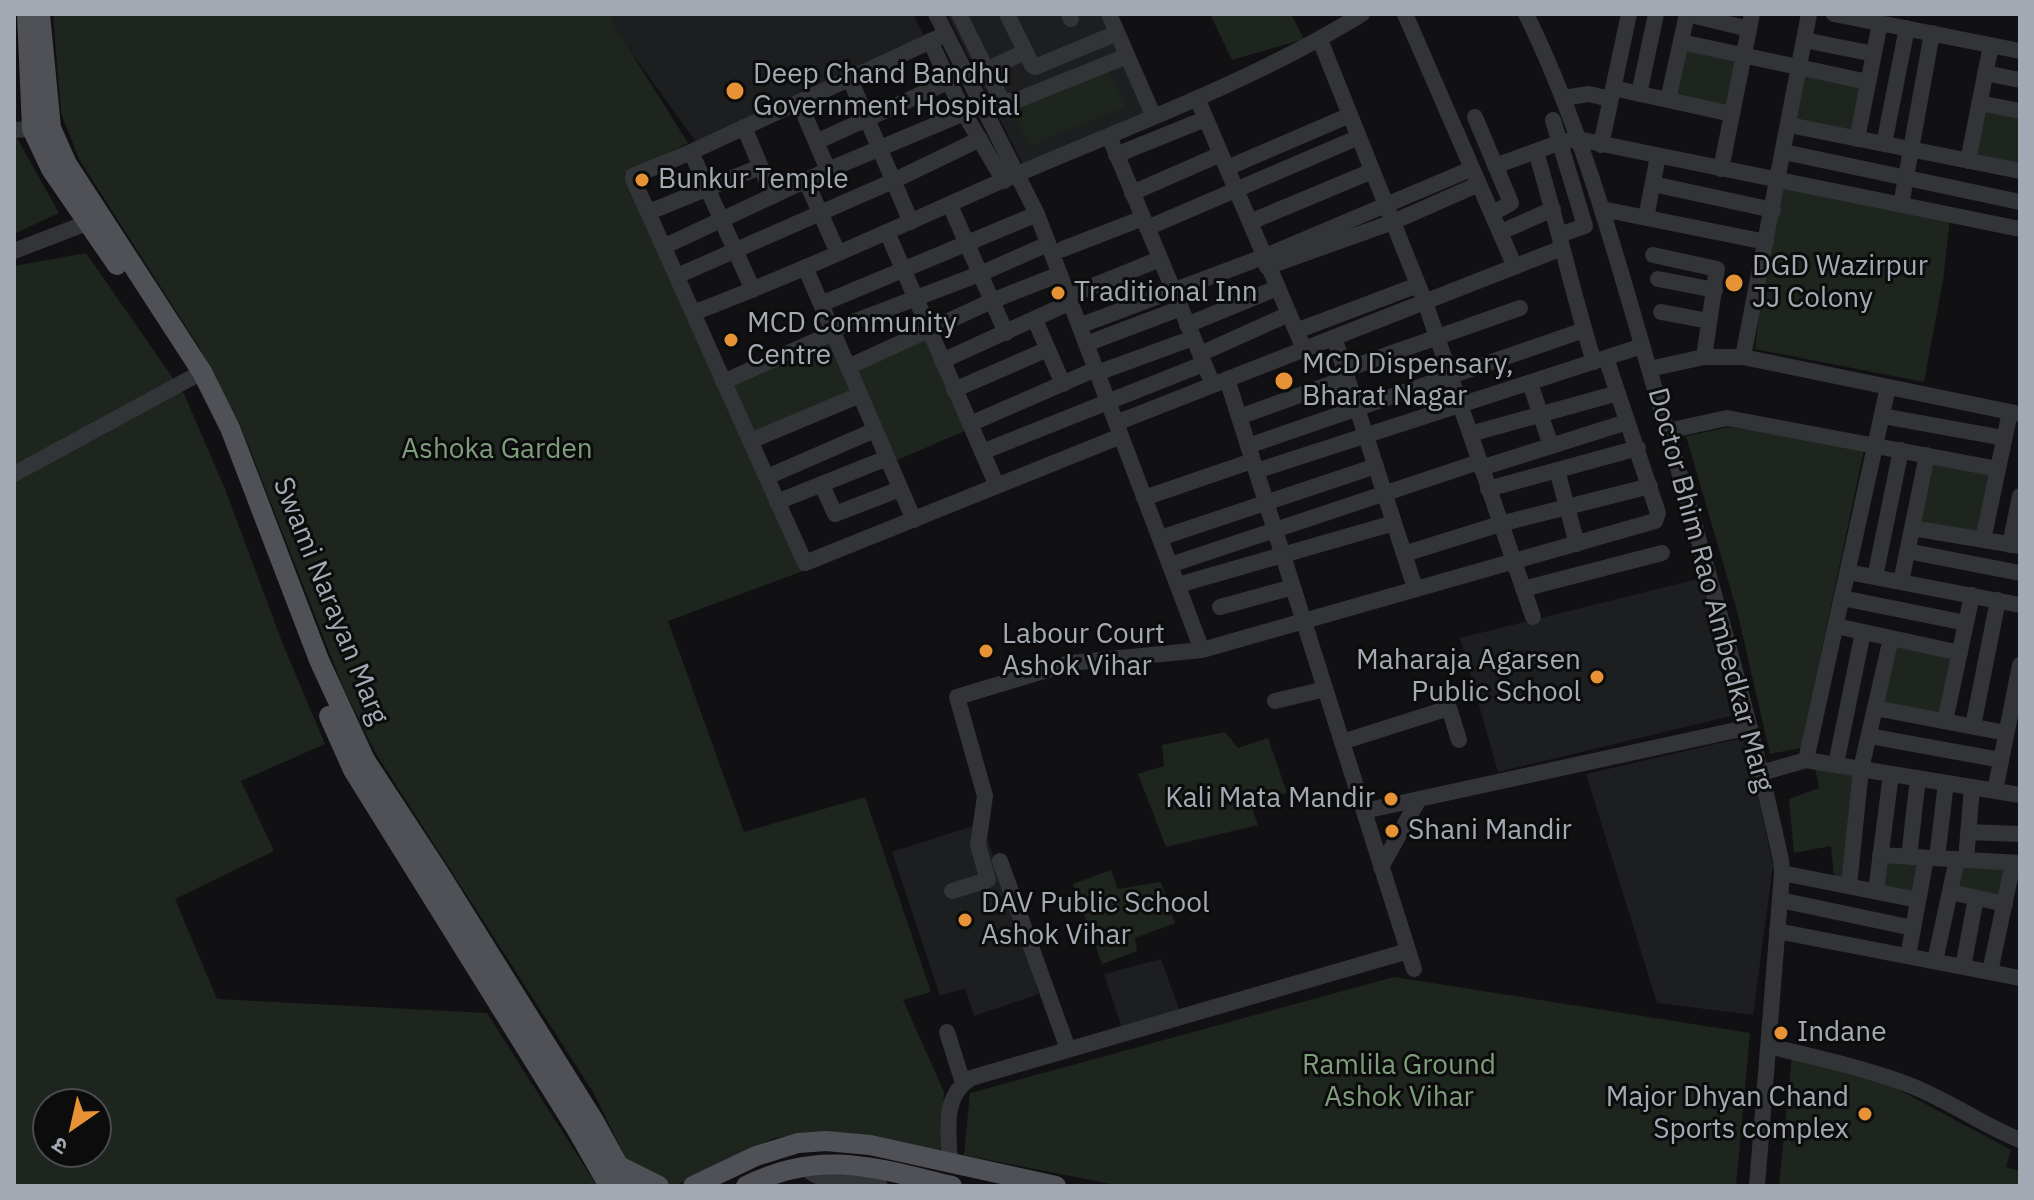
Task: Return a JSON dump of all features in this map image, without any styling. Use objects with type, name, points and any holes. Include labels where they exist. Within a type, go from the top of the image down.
[{"type":"main road","name":"Swami Narayan Marg","points":[[27,14],[23,129],[51,169],[95,220]]},
{"type":"main road","name":"Swami Narayan Marg","points":[[40,14],[51,128],[95,220],[230,428],[319,660],[365,760],[597,1125],[630,1186]]},
{"type":"main road","name":"Swami Narayan Marg","points":[[197,375],[308,667],[353,770],[609,1186]]},
{"type":"main road","points":[[693,1186],[756,1156],[798,1143],[826,1141],[870,1145],[1056,1186]]},
{"type":"main road","points":[[586,1145],[591,1186]]},
{"type":"main road","points":[[760,1183],[803,1165],[826,1163],[876,1181],[952,1186]]},
{"type":"main road","points":[[619,1166],[659,1186]]},
{"type":"street","points":[[936,14],[948,82],[964,113],[1037,214],[1056,246],[1060,274],[1069,299],[1202,650]]},
{"type":"street","points":[[959,14],[1002,101]]},
{"type":"street","points":[[1007,14],[1044,88]]},
{"type":"street","points":[[1109,14],[1154,117]]},
{"type":"street","points":[[693,313],[753,290],[1290,57],[1362,14]]},
{"type":"street","points":[[1405,14],[1515,267]]},
{"type":"street","name":"Doctor Bhim Rao Ambedkar Marg","points":[[1526,14],[1552,68],[1602,209],[1735,668],[1782,873],[1757,1186]]},
{"type":"street","points":[[1601,145],[1629,14]]},
{"type":"street","points":[[1639,94],[1656,14]]},
{"type":"street","points":[[1668,100],[1687,14],[1751,21],[1721,169]]},
{"type":"street","points":[[1743,357],[1809,14]]},
{"type":"street","points":[[1834,14],[2020,51]]},
{"type":"street","points":[[1857,139],[1880,23]]},
{"type":"street","points":[[1884,144],[1907,28]]},
{"type":"street","points":[[1035,67],[1117,33]]},
{"type":"street","points":[[1901,205],[1932,33]]},
{"type":"street","points":[[938,37],[632,177],[805,563],[997,486],[1220,382],[1515,267],[1560,241],[1585,226],[1553,120]]},
{"type":"street","points":[[938,37],[968,78],[985,111],[1011,178]]},
{"type":"street","points":[[1320,40],[1425,302],[1533,617]]},
{"type":"street","points":[[1804,40],[1874,54]]},
{"type":"street","points":[[1681,42],[1868,82]]},
{"type":"street","points":[[1968,161],[1991,45]]},
{"type":"street","points":[[968,78],[1025,52]]},
{"type":"street","points":[[985,111],[1002,101],[1015,101],[1127,56]]},
{"type":"street","points":[[1985,73],[2020,80]]},
{"type":"street","points":[[849,77],[911,222]]},
{"type":"street","points":[[816,142],[948,82]]},
{"type":"street","points":[[1563,98],[1589,94],[1639,94],[1732,114]]},
{"type":"street","points":[[1197,98],[1304,349]]},
{"type":"street","points":[[799,102],[828,170]]},
{"type":"street","points":[[1979,103],[2020,111]]},
{"type":"street","points":[[663,247],[828,170],[964,113]]},
{"type":"street","points":[[1132,193],[1350,115]]},
{"type":"street","points":[[1475,117],[1511,205],[1493,213]]},
{"type":"street","points":[[1116,155],[1205,119]]},
{"type":"street","points":[[1789,125],[2020,171]]},
{"type":"street","points":[[744,127],[773,196]]},
{"type":"street","points":[[1109,136],[1196,345],[1239,417],[1414,969]]},
{"type":"street","points":[[723,382],[914,297],[1056,246],[1145,223],[1236,190],[1359,137]]},
{"type":"street","points":[[677,276],[893,181],[980,139]]},
{"type":"street","points":[[1495,166],[1561,142],[1578,139],[2020,229]]},
{"type":"street","points":[[691,152],[753,290]]},
{"type":"street","points":[[952,891],[988,880],[978,845],[985,796],[957,697],[1070,663],[1202,650],[1655,521],[1658,513],[1618,393],[1584,330],[1536,152]]},
{"type":"street","points":[[1784,152],[2020,202]]},
{"type":"street","points":[[1646,218],[1658,156]]},
{"type":"street","points":[[649,212],[760,167]]},
{"type":"street","points":[[1250,222],[1372,171]]},
{"type":"street","points":[[1265,262],[1386,203],[1475,176]]},
{"type":"street","points":[[1079,326],[1173,291],[1393,222],[1475,176]]},
{"type":"street","points":[[806,181],[838,253]]},
{"type":"street","points":[[1653,184],[1773,210]]},
{"type":"street","points":[[950,205],[1006,333]]},
{"type":"street","points":[[1501,232],[1553,209]]},
{"type":"street","points":[[1602,209],[1766,242]]},
{"type":"street","points":[[821,304],[1037,214]]},
{"type":"street","points":[[14,251],[95,220]]},
{"type":"street","points":[[887,232],[997,486]]},
{"type":"street","points":[[1653,255],[1716,268],[1718,271],[1704,357]]},
{"type":"street","points":[[942,361],[1160,259]]},
{"type":"street","points":[[805,267],[914,520]]},
{"type":"street","points":[[848,367],[994,300],[1060,274]]},
{"type":"street","points":[[1658,279],[1715,290]]},
{"type":"street","points":[[1296,331],[1418,285]]},
{"type":"street","points":[[982,452],[1108,401],[1277,288]]},
{"type":"street","points":[[1086,344],[1181,308]]},
{"type":"street","points":[[1239,417],[1520,308]]},
{"type":"street","points":[[1661,312],[1709,321]]},
{"type":"street","points":[[970,424],[1096,371],[1196,345],[1289,314]]},
{"type":"street","points":[[1035,320],[1063,384]]},
{"type":"street","points":[[1144,498],[1252,459],[1357,407],[1584,330]]},
{"type":"street","points":[[1334,337],[1415,588]]},
{"type":"street","points":[[1252,459],[1366,437],[1642,346]]},
{"type":"street","points":[[954,390],[1048,349]]},
{"type":"street","points":[[1649,369],[1704,357],[1743,357],[2015,413],[2004,438],[1983,540]]},
{"type":"street","points":[[14,474],[197,375]]},
{"type":"street","points":[[1530,383],[1551,446]]},
{"type":"street","points":[[1806,760],[1888,387]]},
{"type":"street","points":[[1470,434],[1618,393]]},
{"type":"street","points":[[750,441],[860,395]]},
{"type":"street","points":[[1882,416],[2004,438]]},
{"type":"street","points":[[1667,431],[1727,418],[1998,469]]},
{"type":"street","points":[[1170,565],[1480,465],[1627,422]]},
{"type":"street","points":[[767,477],[875,430]]},
{"type":"street","points":[[1488,489],[1638,448]]},
{"type":"street","points":[[1875,577],[1901,450]]},
{"type":"street","points":[[1901,582],[1927,455]]},
{"type":"street","points":[[777,502],[887,458]]},
{"type":"street","points":[[1160,538],[1376,466]]},
{"type":"street","points":[[1557,470],[1577,544]]},
{"type":"street","points":[[822,485],[835,514],[900,489]]},
{"type":"street","points":[[1404,554],[1500,524],[1650,486]]},
{"type":"street","points":[[1912,528],[2015,546],[2020,496]]},
{"type":"street","points":[[1178,585],[1394,523]]},
{"type":"street","points":[[1907,551],[2020,573]]},
{"type":"street","points":[[1523,589],[1662,553]]},
{"type":"street","points":[[1848,572],[2020,605]]},
{"type":"street","points":[[1220,607],[1293,587]]},
{"type":"street","points":[[1945,721],[1972,595]]},
{"type":"street","points":[[1842,598],[1966,623]]},
{"type":"street","points":[[1973,726],[1998,600]]},
{"type":"street","points":[[1836,626],[1960,653]]},
{"type":"street","points":[[1836,764],[1863,632]]},
{"type":"street","points":[[1849,886],[1861,769],[1891,638]]},
{"type":"street","points":[[1995,791],[2020,665]]},
{"type":"street","points":[[1275,701],[1325,689]]},
{"type":"street","points":[[1342,742],[1449,708],[1459,740]]},
{"type":"street","points":[[1875,708],[2006,733]]},
{"type":"street","points":[[1364,811],[1750,727]]},
{"type":"street","points":[[1869,736],[2001,760]]},
{"type":"street","points":[[1761,773],[1806,760],[2020,795]]},
{"type":"street","points":[[1876,891],[1891,774]]},
{"type":"street","points":[[1918,778],[1924,857]]},
{"type":"street","points":[[1908,956],[1924,857],[1946,783]]},
{"type":"street","points":[[1935,961],[1950,892],[1968,832],[1972,787]]},
{"type":"street","points":[[1381,867],[1419,799]]},
{"type":"street","points":[[1968,832],[2020,834]]},
{"type":"street","points":[[1880,855],[2017,863],[1990,972]]},
{"type":"street","points":[[1000,861],[1068,1049]]},
{"type":"street","points":[[1782,873],[1918,900]]},
{"type":"street","points":[[1950,892],[2005,904]]},
{"type":"street","points":[[1963,967],[1976,898]]},
{"type":"street","points":[[1780,900],[1913,928]]},
{"type":"street","points":[[1777,931],[2020,977]]},
{"type":"street","points":[[950,1163],[950,1107],[956,1089],[971,1078],[1408,951]]},
{"type":"street","points":[[947,1032],[963,1083]]},
{"type":"street","points":[[1768,1046],[1838,1062],[1907,1084],[1992,1129],[2020,1140]]},
{"type":"shaded area","name":"Deep Chand Bandhu Government Hospital","points":[[604,14],[913,14],[926,40],[696,142]]},
{"type":"shaded area","points":[[947,14],[1101,14],[1145,114],[1023,165]]},
{"type":"shaded area","name":"Maharaja Agarsen Public School","points":[[1702,578],[1731,716],[1498,772],[1460,638]]},
{"type":"shaded area","points":[[1746,737],[1773,866],[1753,1015],[1657,1003],[1586,774]]},
{"type":"shaded area","name":"DAV Public School Ashok Vihar","points":[[982,823],[1039,994],[974,1016],[965,988],[940,996],[892,852]]},
{"type":"shaded area","points":[[1161,959],[1180,1012],[1122,1028],[1104,974]]},
{"type":"green space","name":"Ashoka Garden","points":[[53,14],[611,14],[612,22],[688,143],[624,174],[806,570],[668,621],[744,832],[865,797],[931,992],[903,1000],[944,1092],[942,1151],[817,1132],[774,1138],[675,1186],[640,1186],[593,1092],[375,752],[343,687],[240,424],[199,347],[79,159],[61,113]]},
{"type":"green space","points":[[1210,14],[1291,14],[1304,39],[1232,60]]},
{"type":"green space","points":[[1680,46],[1741,57],[1731,110],[1671,99]]},
{"type":"green space","points":[[1104,63],[1126,106],[1030,146],[1009,104]]},
{"type":"green space","points":[[1803,71],[1863,82],[1853,135],[1793,124]]},
{"type":"green space","points":[[1981,105],[2020,113],[2020,167],[1972,158]]},
{"type":"green space","points":[[14,138],[17,138],[59,213],[14,234]]},
{"type":"green space","points":[[1783,187],[1950,220],[1943,280],[1924,382],[1755,349]]},
{"type":"green space","points":[[86,253],[184,394],[225,489],[282,642],[325,744],[241,781],[274,851],[175,899],[217,999],[487,1013],[597,1186],[14,1186],[14,266]]},
{"type":"green space","points":[[927,339],[967,430],[895,461],[855,370]]},
{"type":"green space","points":[[831,341],[854,392],[752,432],[729,383]]},
{"type":"green space","points":[[1730,427],[1864,450],[1801,748],[1770,754],[1737,611],[1686,436]]},
{"type":"green space","points":[[1932,462],[1991,475],[1979,535],[1919,522]]},
{"type":"green space","points":[[1893,642],[1953,655],[1940,715],[1881,702]]},
{"type":"green space","points":[[1225,732],[1238,748],[1268,738],[1287,793],[1251,805],[1258,825],[1166,847],[1138,774],[1164,766],[1162,745]]},
{"type":"green space","points":[[1815,768],[1854,775],[1845,879],[1834,877],[1831,846],[1794,853],[1789,799],[1819,788]]},
{"type":"green space","points":[[1881,857],[1924,859],[1917,898],[1877,889]]},
{"type":"green space","points":[[1958,862],[2011,866],[2003,902],[1952,890]]},
{"type":"green space","points":[[1111,870],[1118,889],[1161,882],[1175,923],[1135,938],[1137,951],[1102,964],[1073,884]]},
{"type":"green space","name":"Ramlila Ground Ashok Vihar","points":[[1394,977],[1750,1033],[1736,1186],[1121,1186],[964,1155],[970,1093]]},
{"type":"green space","name":"Major Dhyan Chand Sports complex","points":[[1792,1056],[1879,1079],[2011,1150],[2006,1167],[2020,1171],[2020,1186],[1779,1186]]},
{"type":"place","name":"Deep Chand Bandhu Government Hospital","points":[[735,91]]},
{"type":"place","name":"Bunkur Temple","points":[[642,180]]},
{"type":"place","name":"DGD Wazirpur JJ Colony","points":[[1734,283]]},
{"type":"place","name":"Traditional Inn","points":[[1058,293]]},
{"type":"place","name":"MCD Community Centre","points":[[731,340]]},
{"type":"place","name":"MCD Dispensary, Bharat Nagar","points":[[1284,381]]},
{"type":"place","name":"Labour Court Ashok Vihar","points":[[986,651]]},
{"type":"place","name":"Maharaja Agarsen Public School","points":[[1597,677]]},
{"type":"place","name":"Kali Mata Mandir","points":[[1391,799]]},
{"type":"place","name":"Shani Mandir","points":[[1392,831]]},
{"type":"place","name":"DAV Public School Ashok Vihar","points":[[965,920]]},
{"type":"place","name":"Indane","points":[[1781,1033]]},
{"type":"place","name":"Major Dhyan Chand Sports complex","points":[[1865,1114]]}]
